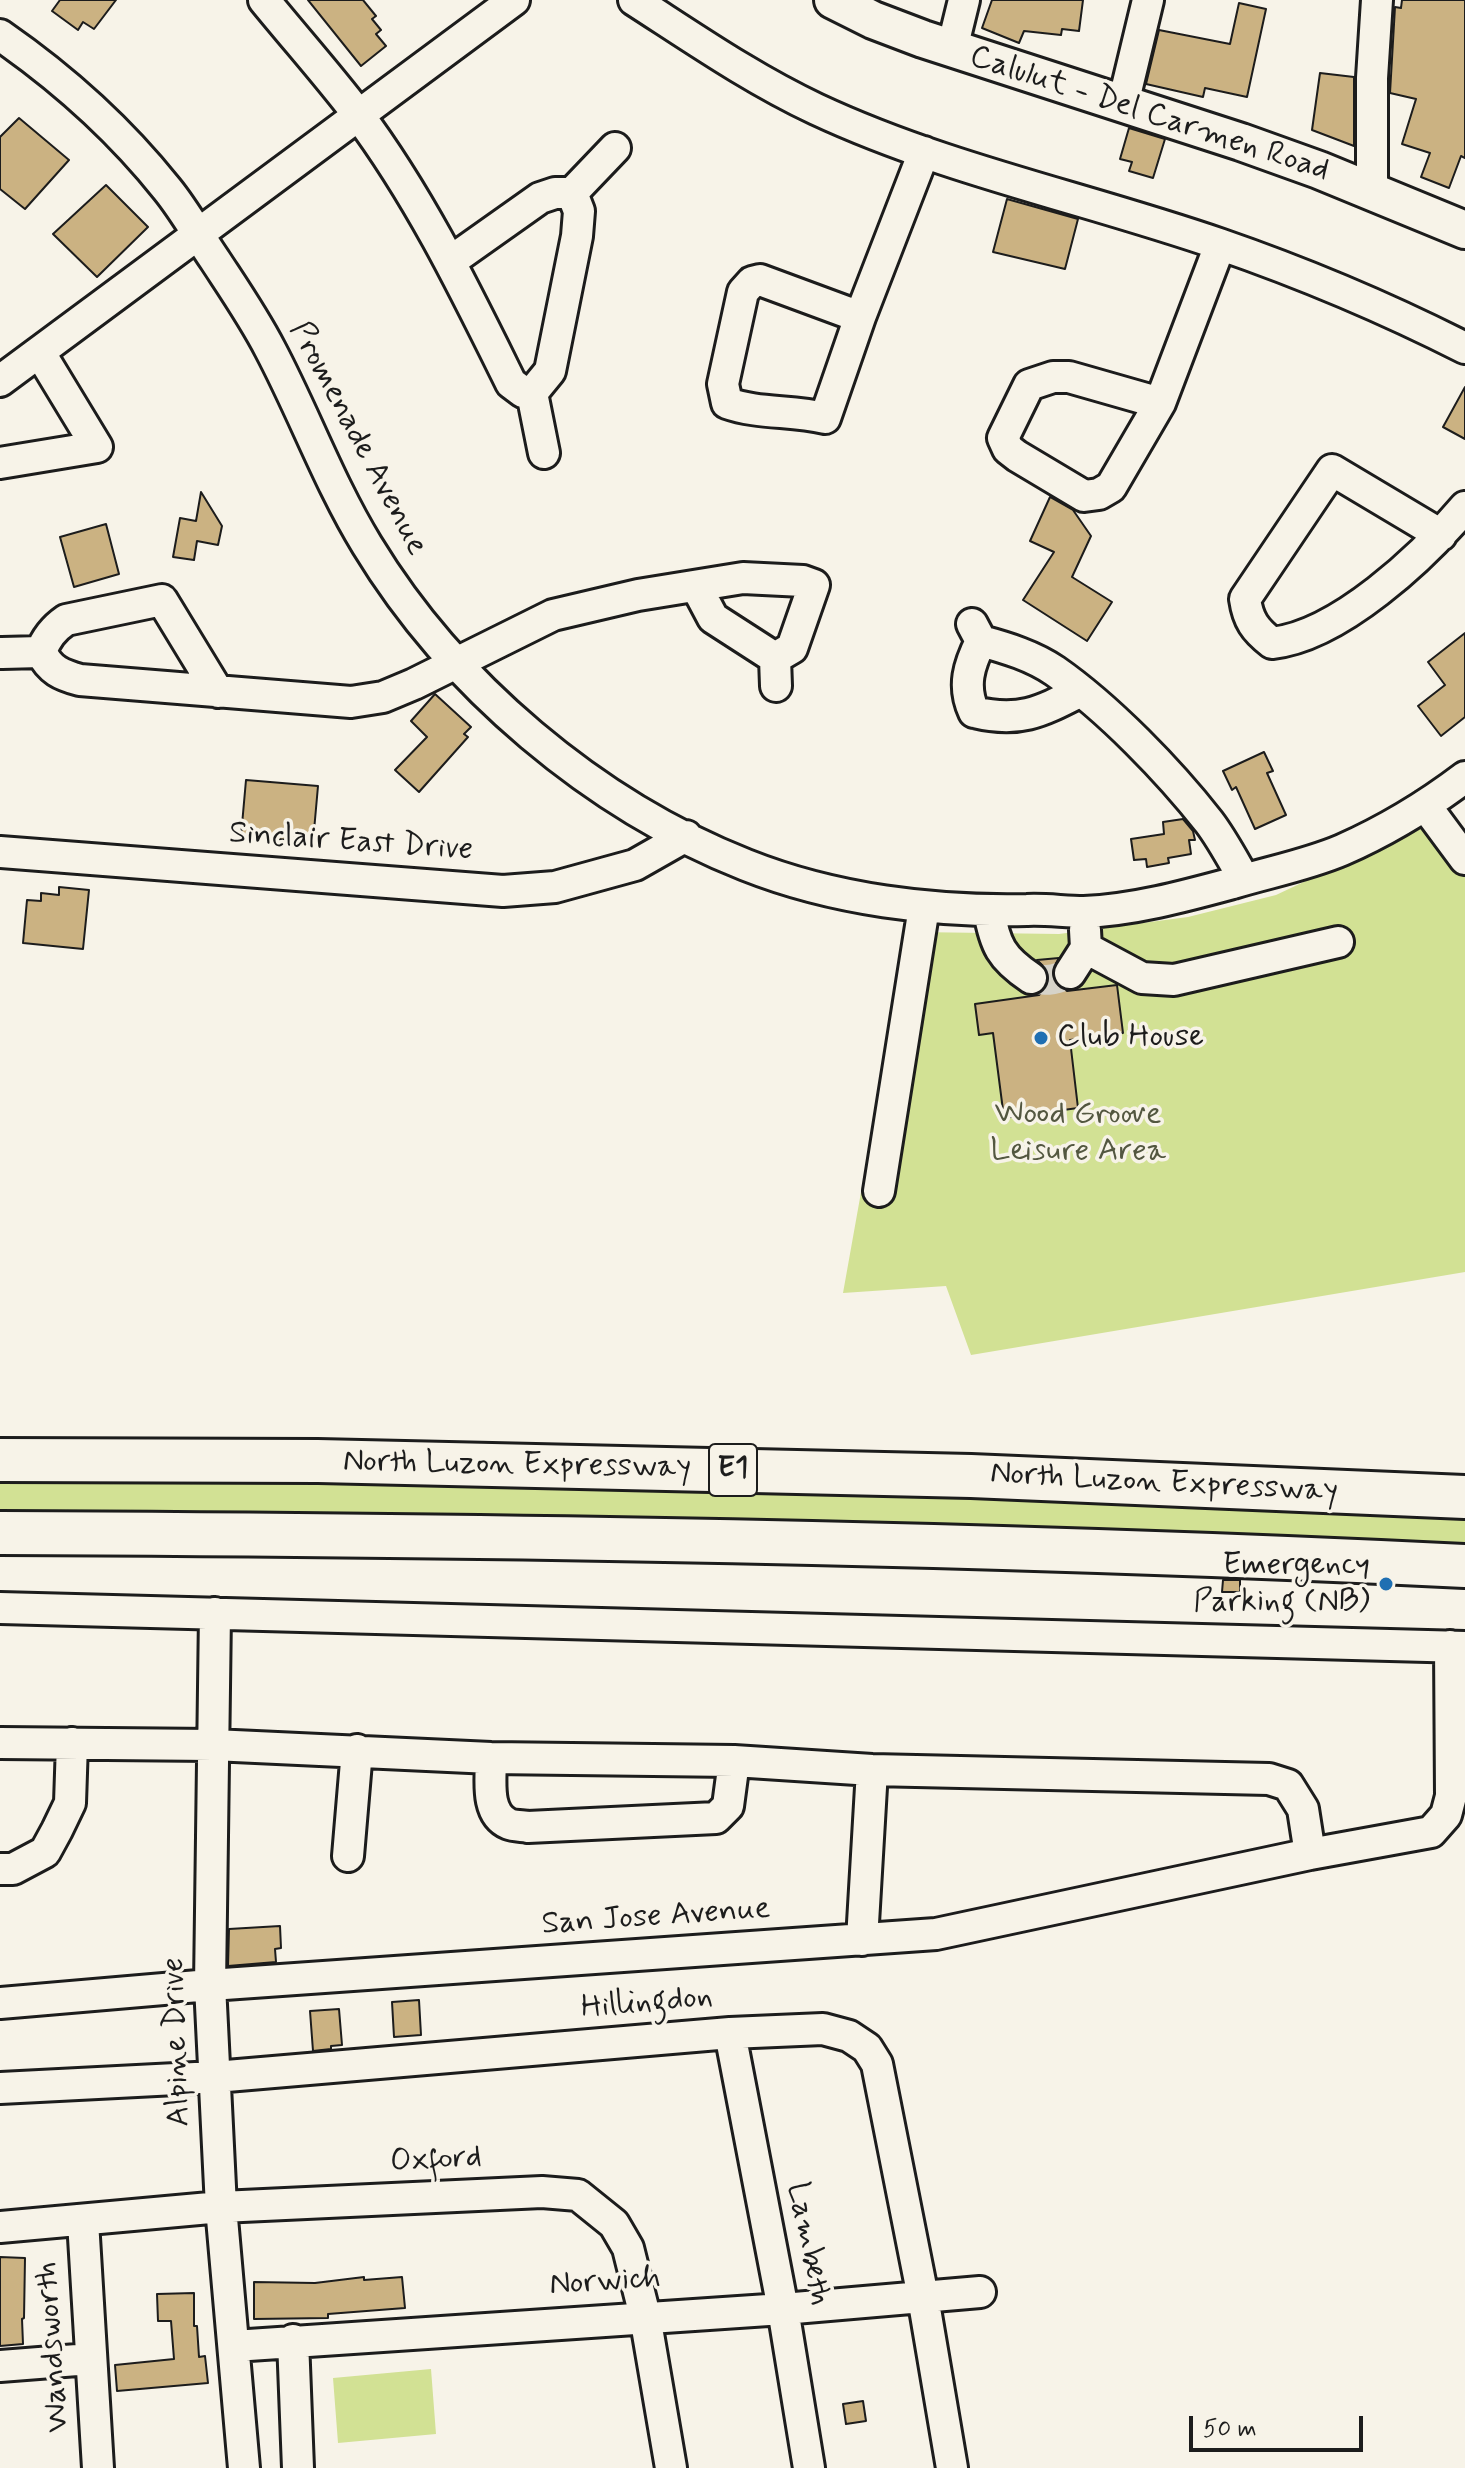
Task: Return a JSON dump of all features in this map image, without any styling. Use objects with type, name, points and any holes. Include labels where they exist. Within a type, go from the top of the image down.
[{"type":"highway","name":"North Luzon Expressway","points":[[0,1460],[318,1461],[971,1476],[1465,1497]]},
{"type":"highway","name":"E1","points":[[0,1533],[955,1546],[1465,1566]]},
{"type":"main road","name":"Calulut - Del Carmen Road","points":[[833,0],[873,20],[952,49],[1241,142],[1465,230]]},
{"type":"street","points":[[264,0],[358,114],[406,185],[451,261],[511,383],[523,392],[532,393]]},
{"type":"street","points":[[0,381],[514,0]]},
{"type":"street","points":[[634,0],[742,69],[816,109],[924,152],[1220,245],[1395,313],[1465,348]]},
{"type":"street","points":[[952,49],[964,0]]},
{"type":"street","points":[[1123,104],[1148,0]]},
{"type":"street","points":[[1372,191],[1372,78],[1377,0]]},
{"type":"street","name":"Promenade Avenue","points":[[0,35],[82,100],[168,190],[268,344],[365,542],[397,592],[455,664],[566,763],[627,804],[686,836],[747,865],[844,893],[924,907],[1085,912],[1150,904],[1292,867],[1342,850],[1425,805],[1465,777]]},
{"type":"street","points":[[451,261],[540,198],[555,193],[572,193],[615,148]]},
{"type":"street","points":[[860,317],[760,280],[752,282],[743,292],[723,384],[727,403],[743,409],[798,412],[825,418],[860,317],[924,152]]},
{"type":"street","points":[[532,393],[550,371],[577,236],[579,211],[572,193]]},
{"type":"street","points":[[1160,403],[1069,377],[1053,377],[1029,385],[1003,438],[1008,449],[1017,456],[1084,496],[1099,494],[1111,487],[1160,403],[1220,245]]},
{"type":"street","points":[[0,463],[97,447],[40,353]]},
{"type":"street","points":[[532,393],[544,453]]},
{"type":"street","points":[[1441,535],[1332,470],[1245,599],[1247,616],[1257,631],[1272,643],[1291,641],[1331,623],[1393,579],[1441,535],[1465,507]]},
{"type":"street","points":[[218,692],[162,600],[66,620],[45,640],[41,652],[47,665],[61,674],[80,680],[218,692],[351,702],[383,697],[553,615],[638,595],[743,578],[803,581],[814,585],[792,648],[776,672],[713,618],[696,586]]},
{"type":"street","points":[[1079,692],[1034,714],[968,719],[967,677],[977,633],[1055,672],[1108,715],[1166,772],[1210,823],[1244,879]]},
{"type":"street","points":[[2,653],[41,652]]},
{"type":"street","points":[[1425,805],[1465,859]]},
{"type":"street","name":"Sinclair East Drive","points":[[0,852],[503,891],[555,887],[635,865],[686,836]]},
{"type":"street","points":[[879,1191],[924,907]]},
{"type":"street","points":[[989,911],[993,934],[1001,953],[1031,978]]},
{"type":"street","points":[[1085,912],[1078,960],[1142,978],[1174,980],[1338,942]]},
{"type":"street","points":[[0,1608],[1457,1647]]},
{"type":"street","name":"Alpine Drive","points":[[215,1613],[210,1985],[221,2207],[244,2468]]},
{"type":"street","name":"San Jose Avenue","points":[[0,2003],[210,1985],[936,1934],[1310,1854],[1431,1832],[1446,1815],[1451,1796],[1457,1647]]},
{"type":"street","points":[[0,1743],[213,1745],[491,1758],[734,1761],[872,1770],[1269,1779],[1288,1785],[1303,1809],[1310,1854]]},
{"type":"street","points":[[0,1869],[52,1863],[70,1803],[72,1743]]},
{"type":"street","points":[[348,1856],[357,1750]]},
{"type":"street","points":[[491,1758],[492,1803],[498,1816],[509,1824],[528,1827],[716,1818],[728,1806],[734,1761]]},
{"type":"street","points":[[862,1940],[872,1770]]},
{"type":"street","name":"Hillingdon","points":[[0,2088],[215,2077],[730,2033],[823,2029],[871,2043],[923,2297],[952,2468]]},
{"type":"street","name":"Lambeth","points":[[730,2033],[783,2309],[809,2468]]},
{"type":"street","name":"Oxford","points":[[0,2227],[221,2207],[542,2192],[578,2195],[608,2203],[614,2224],[628,2248],[645,2316],[671,2468]]},
{"type":"street","name":"Wandsworth","points":[[83,2221],[98,2468]]},
{"type":"street","name":"Norwich","points":[[234,2346],[783,2309],[980,2292]]},
{"type":"street","points":[[293,2340],[298,2468]]},
{"type":"street","points":[[0,2366],[90,2359]]},
{"type":"green space","name":"Wood Groove Leisure Area","points":[[1429,823],[1465,869],[1465,1272],[971,1355],[946,1286],[843,1293],[895,1002],[915,932],[1059,934],[1188,917],[1276,895]]},
{"type":"green space","points":[[0,1471],[1465,1508],[1465,1554],[0,1516]]},
{"type":"green space","points":[[431,2369],[436,2434],[338,2443],[333,2378]]},
{"type":"building","points":[[60,0],[116,0],[94,29],[83,22],[78,30],[52,11]]},
{"type":"building","points":[[308,0],[363,0],[376,16],[372,19],[381,30],[376,34],[386,46],[361,66]]},
{"type":"building","points":[[992,0],[1083,0],[1079,31],[1062,29],[1061,35],[1024,31],[1019,43],[982,28]]},
{"type":"building","points":[[1402,0],[1465,0],[1465,158],[1461,156],[1449,188],[1421,177],[1430,153],[1402,144],[1416,99],[1390,93],[1395,7],[1401,8]]},
{"type":"building","points":[[1239,3],[1266,9],[1247,97],[1205,88],[1203,97],[1146,84],[1159,30],[1230,44]]},
{"type":"building","points":[[1320,73],[1354,77],[1354,146],[1312,130]]},
{"type":"building","points":[[19,118],[69,160],[25,209],[0,189],[0,137]]},
{"type":"building","points":[[1129,128],[1165,139],[1153,178],[1129,171],[1132,162],[1120,159]]},
{"type":"building","points":[[106,185],[148,227],[97,277],[53,234]]},
{"type":"building","points":[[1007,199],[1078,219],[1065,269],[993,252]]},
{"type":"building","points":[[1465,387],[1465,439],[1443,427]]},
{"type":"building","points":[[201,492],[222,526],[218,545],[197,541],[194,560],[173,557],[180,518],[196,521]]},
{"type":"building","points":[[1050,497],[1073,510],[1091,536],[1072,577],[1112,602],[1087,641],[1023,600],[1054,552],[1030,541]]},
{"type":"building","points":[[106,524],[119,574],[74,587],[60,537]]},
{"type":"building","points":[[1465,633],[1465,717],[1441,736],[1418,706],[1445,685],[1428,662]]},
{"type":"building","points":[[435,694],[471,727],[464,734],[468,737],[419,792],[395,770],[427,737],[411,721]]},
{"type":"building","points":[[1264,752],[1273,771],[1267,773],[1286,815],[1255,829],[1236,787],[1232,790],[1223,771]]},
{"type":"building","points":[[246,780],[318,786],[313,842],[241,836]]},
{"type":"building","points":[[1183,819],[1193,831],[1195,840],[1189,840],[1191,854],[1168,858],[1169,863],[1147,867],[1146,859],[1134,860],[1131,839],[1164,834],[1163,822]]},
{"type":"building","points":[[59,887],[89,890],[83,949],[23,943],[27,900],[41,901],[41,893],[59,895]]},
{"type":"building","name":"Club House","points":[[1059,958],[1052,971],[1054,981],[1067,991],[1117,985],[1123,1033],[1070,1040],[1078,1108],[1004,1118],[993,1033],[979,1035],[975,1004],[1039,995],[1049,979],[1047,970],[1037,960]]},
{"type":"building","points":[[1223,1580],[1240,1580],[1240,1592],[1222,1592]]},
{"type":"building","points":[[280,1926],[281,1948],[275,1949],[276,1962],[228,1966],[229,1929]]},
{"type":"building","points":[[419,2000],[421,2035],[394,2037],[392,2002]]},
{"type":"building","points":[[339,2009],[342,2045],[313,2051],[310,2011]]},
{"type":"building","points":[[0,2257],[25,2258],[23,2344],[0,2346]]},
{"type":"building","points":[[364,2277],[364,2280],[402,2277],[405,2308],[328,2314],[328,2318],[254,2319],[254,2282],[315,2283]]},
{"type":"building","points":[[194,2293],[194,2326],[197,2326],[199,2357],[205,2356],[208,2383],[117,2391],[115,2365],[174,2359],[171,2321],[158,2321],[157,2294]]},
{"type":"building","points":[[863,2401],[866,2421],[846,2424],[843,2404]]},
{"type":"tunnel","points":[[1031,978],[1051,980],[1070,973]]},
{"type":"place","name":"Club House","points":[[1041,1038]]},
{"type":"place","name":"Emergency Parking (NB)","points":[[1386,1584]]}]
